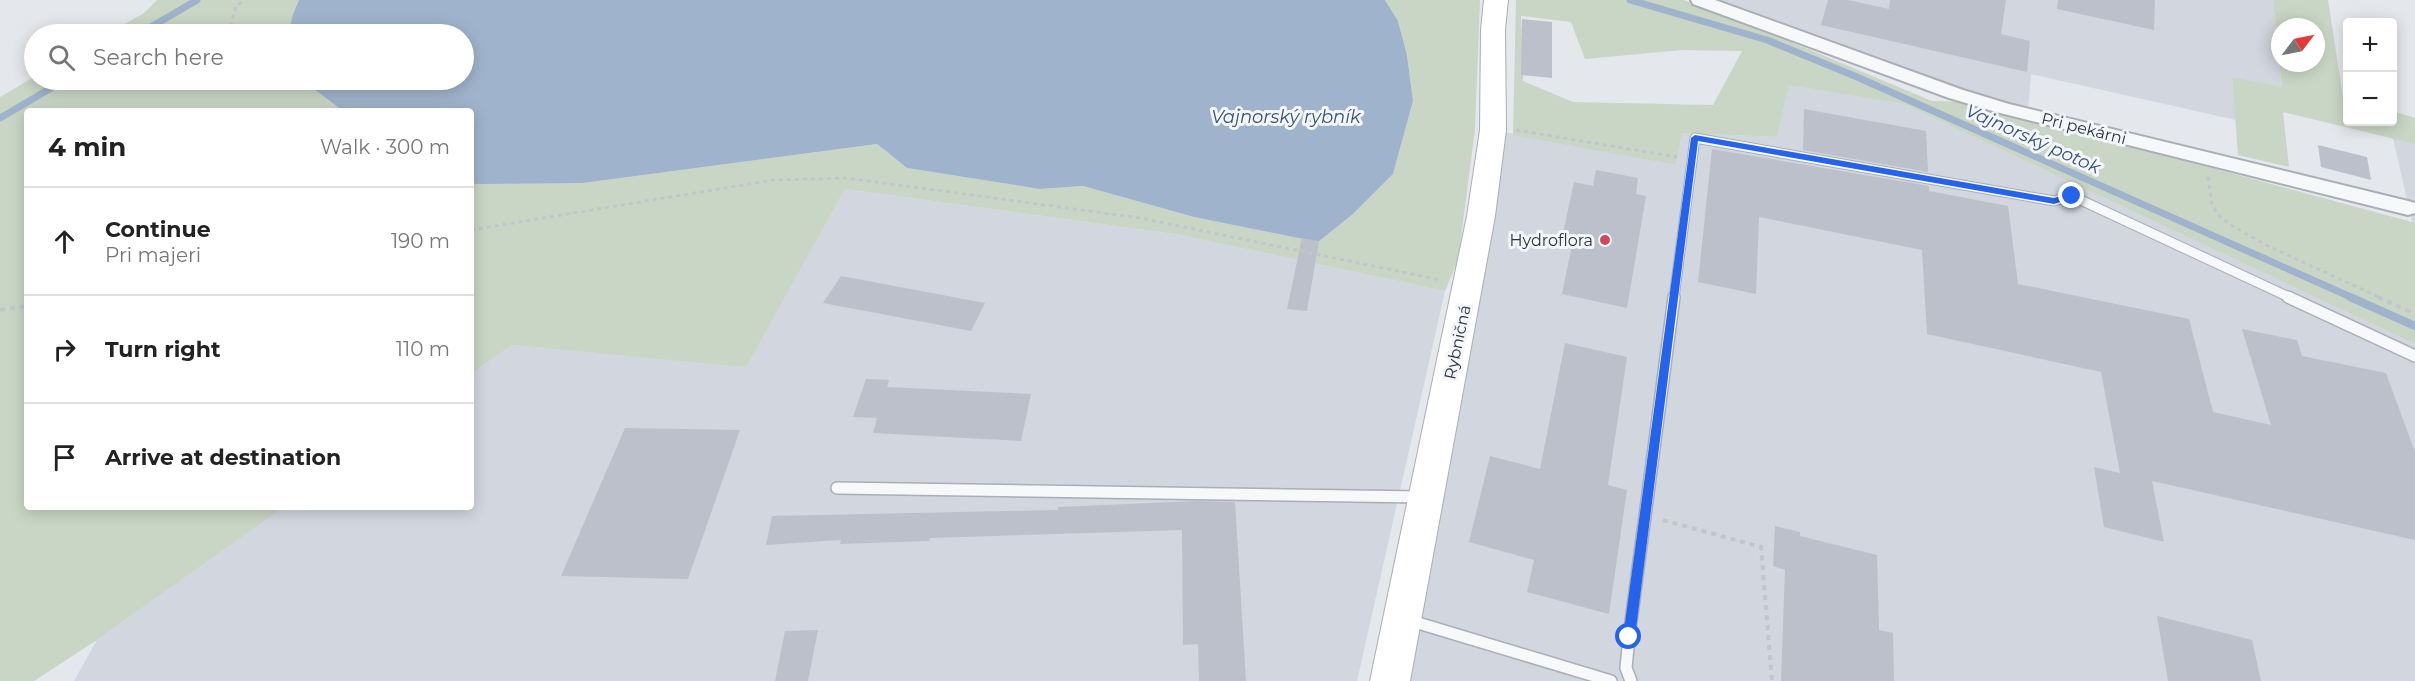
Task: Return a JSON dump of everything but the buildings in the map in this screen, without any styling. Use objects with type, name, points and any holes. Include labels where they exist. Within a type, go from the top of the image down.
[{"type":"main road","name":"Rybničná","points":[[1390,681],[1481,216],[1493,130],[1493,30],[1496,0]]},
{"type":"street","name":"Pri pekárni","points":[[1699,0],[1956,94],[2014,111],[2409,208]]},
{"type":"lane","points":[[1631,681],[1626,668],[1695,138],[2054,201],[2072,196],[2415,356]]},
{"type":"lane","points":[[837,488],[1425,497]]},
{"type":"lane","points":[[1401,619],[1550,661],[1611,681]]},
{"type":"path","points":[[231,24],[236,6],[245,0]]},
{"type":"path","points":[[1512,130],[1691,160]]},
{"type":"path","points":[[2204,158],[2212,204],[2219,216],[2231,225],[2268,246],[2415,314]]},
{"type":"path","points":[[474,230],[774,180],[846,178],[1140,218],[1468,285]]},
{"type":"path","points":[[0,310],[24,306]]},
{"type":"path","points":[[1645,515],[1761,547],[1772,681]]},
{"type":"shaded area","points":[[1698,0],[2273,0],[2275,18],[2271,18],[2271,72],[2280,72],[2282,88],[2232,77],[2236,120],[2031,74],[2028,111],[1999,104]]},
{"type":"shaded area","points":[[1789,84],[1904,104],[2415,344],[2415,681],[1390,681],[1493,130],[1676,165],[1682,133],[1777,137]]},
{"type":"shaded area","points":[[2393,138],[2415,144],[2415,224],[2412,222]]},
{"type":"shaded area","points":[[845,189],[1175,234],[1445,291],[1357,681],[74,681],[97,640],[280,510],[474,510],[474,372],[512,345],[746,366]]},
{"type":"green space","points":[[157,0],[299,0],[290,24],[125,24],[144,13]]},
{"type":"green space","points":[[1385,0],[1480,0],[1475,130],[1458,260],[1445,291],[1175,234],[845,189],[746,367],[512,345],[474,372],[474,183],[583,183],[877,144],[907,168],[1040,189],[1083,186],[1194,217],[1318,242],[1353,214],[1393,174],[1413,101],[1407,55],[1398,21]]},
{"type":"green space","points":[[1516,0],[1683,0],[1717,11],[1932,101],[1968,102],[2412,222],[2415,224],[2415,344],[1904,104],[1789,85],[1777,137],[1682,133],[1676,165],[1513,135]],"holes":[[[1521,16],[1571,22],[1585,59],[1682,50],[1742,51],[1713,105],[1573,102],[1523,81]]]},
{"type":"green space","points":[[2273,0],[2328,0],[2343,97],[2343,126],[2397,126],[2397,112],[2415,118],[2415,144],[2283,112],[2289,167],[2238,155],[2232,77],[2282,87],[2280,72],[2325,72],[2325,18],[2275,18]]},
{"type":"green space","points":[[24,83],[24,90],[315,90],[339,108],[24,108],[24,510],[280,510],[97,640],[34,681],[0,681],[0,97]]},
{"type":"water","name":"Vajnorský rybník","points":[[299,0],[1385,0],[1398,21],[1407,55],[1413,101],[1393,174],[1353,214],[1318,242],[1194,217],[1083,186],[1040,189],[907,168],[877,144],[583,183],[477,184],[474,184],[474,108],[339,108],[315,90],[474,90],[474,24],[290,24]]},
{"type":"waterway","points":[[156,24],[197,0]]},
{"type":"waterway","name":"Vajnorský potok","points":[[1630,0],[1767,40],[1857,77],[2353,298]]},
{"type":"waterway","points":[[0,118],[48,90]]},
{"type":"waterway","name":"Vajnorský potok","points":[[2350,297],[2415,326]]},
{"type":"place","name":"Hydroflora","points":[[1605,240]]},
{"type":"route","points":[[1629,637],[1668,324],[1695,138],[2054,201],[2072,196]]}]
